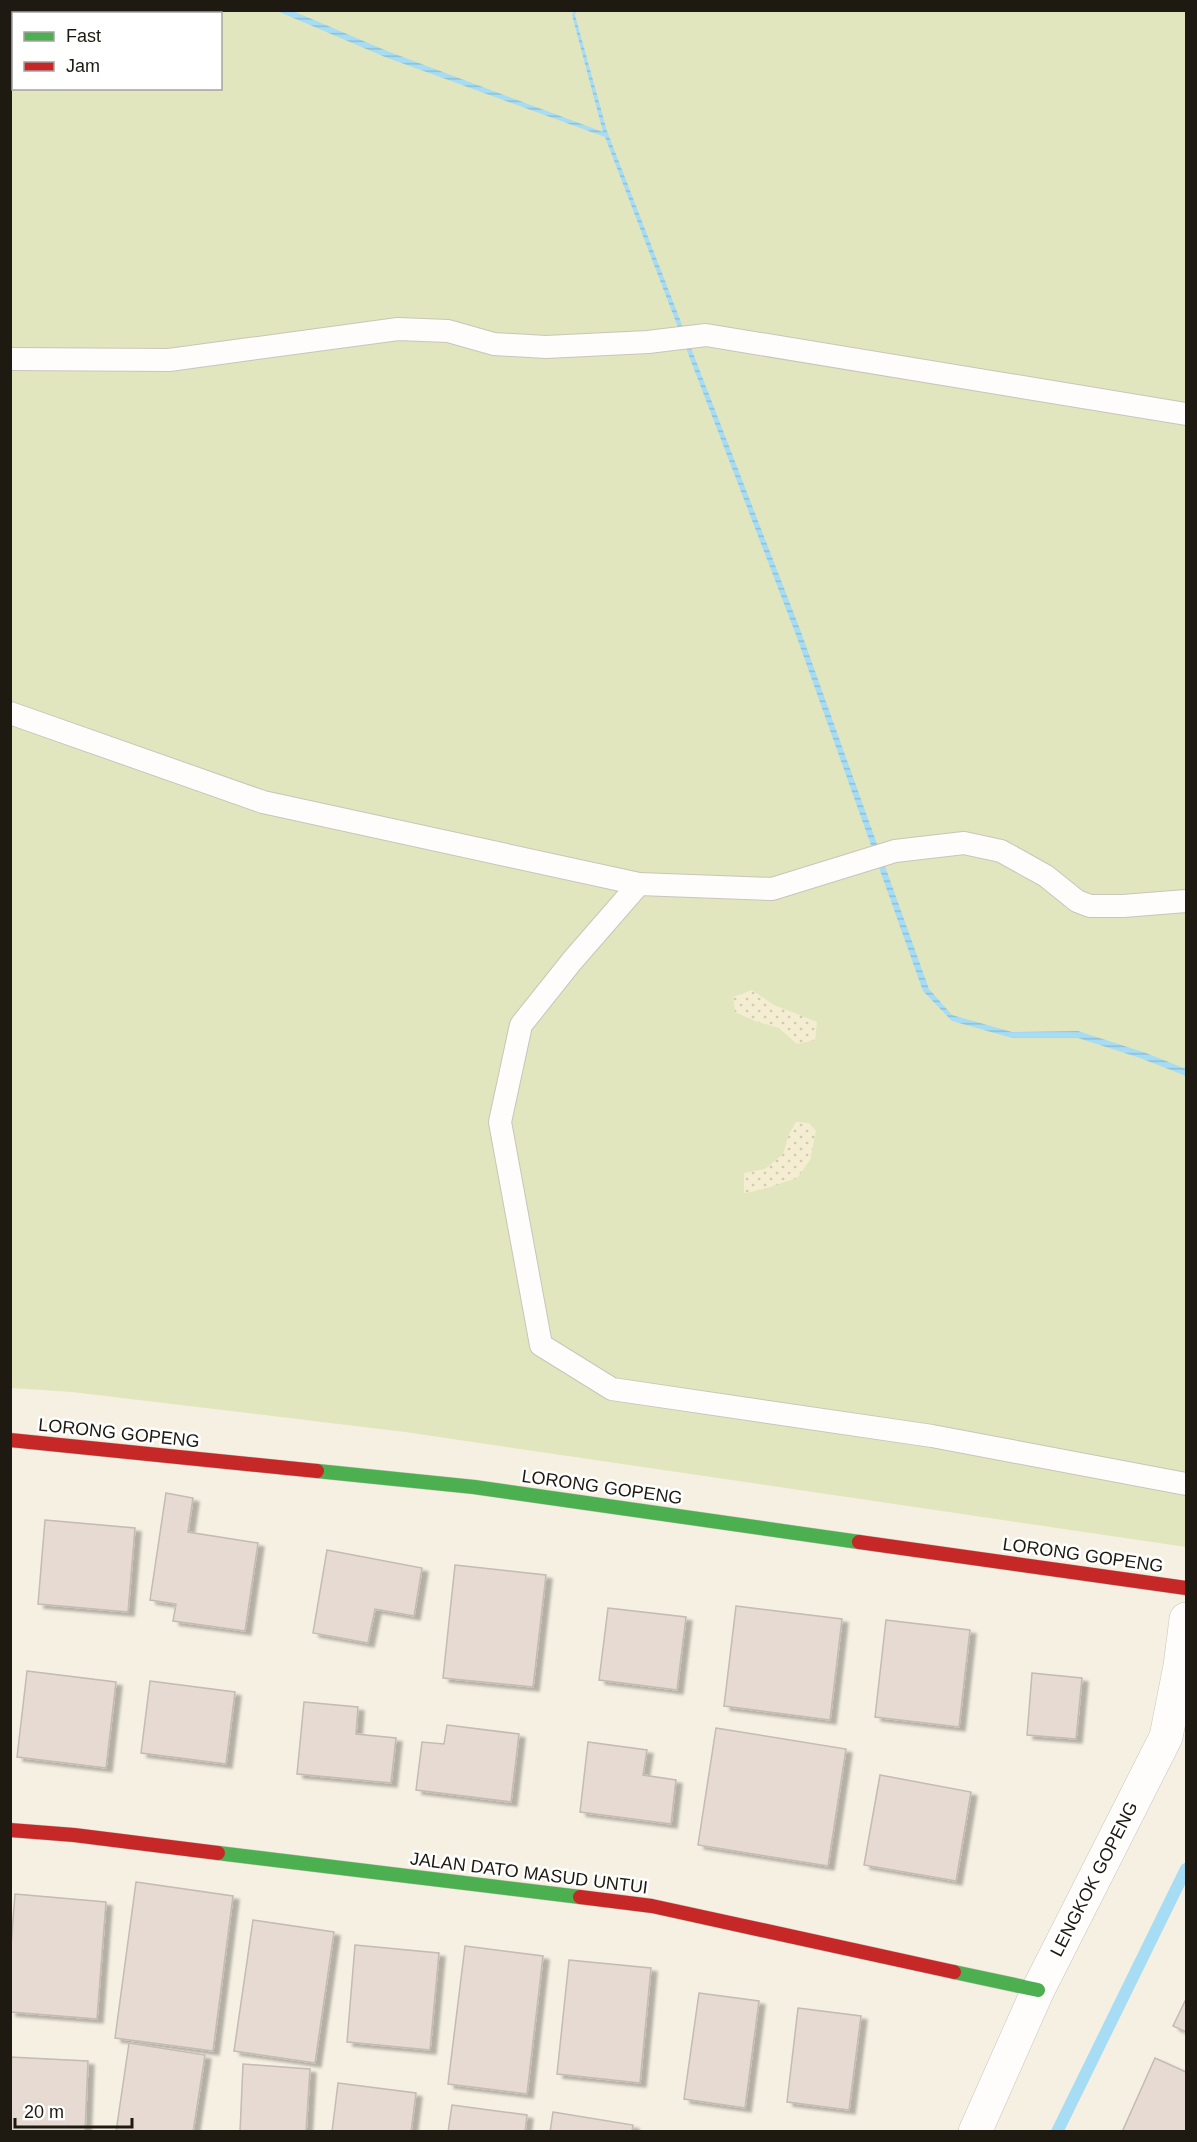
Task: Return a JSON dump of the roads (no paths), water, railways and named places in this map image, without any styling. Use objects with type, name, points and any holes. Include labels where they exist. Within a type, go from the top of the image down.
[{"type":"street","name":"LORONG GOPENG","points":[[10,1440],[474,1487],[1186,1588]]},
{"type":"street","name":"LENGKOK GOPENG","points":[[975,2132],[1038,1990],[1166,1737],[1180,1666],[1186,1619]]},
{"type":"street","name":"JALAN DATO MASUD UNTUI","points":[[10,1830],[74,1835],[652,1906],[1038,1990]]},
{"type":"lane","points":[[10,359],[169,360],[398,329],[448,331],[494,344],[546,347],[648,342],[706,335],[1186,414]]},
{"type":"lane","points":[[10,713],[263,802],[639,884],[772,889],[895,851],[964,843],[1001,851],[1046,876],[1077,901],[1090,906],[1186,901]]},
{"type":"lane","points":[[639,884],[572,961],[521,1025],[500,1122],[541,1346],[612,1389],[932,1436],[1186,1484]]},
{"type":"water","points":[[277,11],[293,11],[387,51],[603,132],[572,15],[576,11],[575,15],[607,131],[801,632],[929,989],[952,1015],[1012,1032],[1078,1031],[1146,1053],[1186,1069],[1186,1076],[1078,1038],[1012,1038],[952,1021],[923,991],[796,635],[605,137],[385,57]]},
{"type":"waterway","points":[[1057,2132],[1186,1869]]}]
